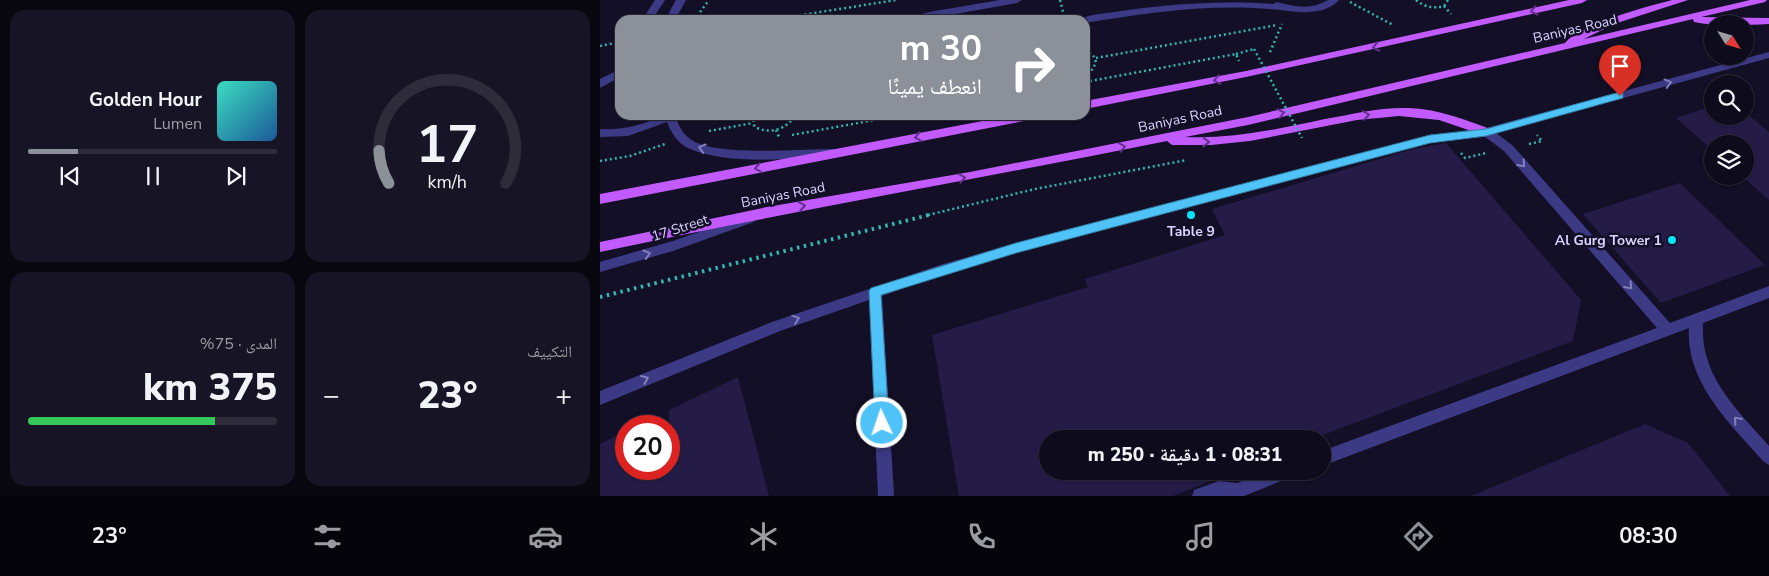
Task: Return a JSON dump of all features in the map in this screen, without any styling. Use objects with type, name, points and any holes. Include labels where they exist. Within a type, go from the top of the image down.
[{"type":"main road","name":"Baniyas Road","points":[[1090,104],[1246,74],[1582,0]]},
{"type":"main road","points":[[1564,47],[1586,32],[1609,21],[1683,0]]},
{"type":"main road","name":"Baniyas Road","points":[[600,247],[767,212],[1157,140],[1343,100],[1762,0]]},
{"type":"main road","points":[[1687,19],[1724,22],[1769,20]]},
{"type":"main road","points":[[1157,140],[1195,142],[1242,139],[1385,112],[1410,112],[1435,116],[1460,122],[1486,132]]},
{"type":"main road","points":[[600,200],[1008,120]]},
{"type":"street","points":[[650,15],[660,0]]},
{"type":"street","points":[[673,15],[681,0]]},
{"type":"street","points":[[928,15],[1017,0]]},
{"type":"street","points":[[1090,19],[1192,0]]},
{"type":"street","points":[[1266,0],[1285,8]]},
{"type":"street","points":[[1177,4],[1231,1],[1285,8],[1311,9],[1323,6],[1334,0]]},
{"type":"street","points":[[600,398],[778,326],[875,291],[1016,248],[1430,139],[1486,132],[1769,55]]},
{"type":"street","points":[[600,83],[615,74]]},
{"type":"street","points":[[600,133],[634,132],[662,120]]},
{"type":"street","points":[[671,120],[673,127],[681,137],[693,145],[708,150],[726,152],[838,153]]},
{"type":"street","points":[[1486,132],[1508,148],[1668,330]]},
{"type":"street","name":"17 Street","points":[[600,267],[673,246],[767,212]]},
{"type":"street","points":[[875,291],[886,496]]},
{"type":"street","points":[[1331,456],[1769,292]]},
{"type":"street","points":[[1696,319],[1693,334],[1696,350],[1712,388],[1769,457]]},
{"type":"street","points":[[1200,496],[1219,490],[1235,493],[1267,480]]},
{"type":"path","points":[[698,15],[709,0]]},
{"type":"path","points":[[808,15],[896,0]]},
{"type":"path","points":[[1060,0],[1064,15]]},
{"type":"path","points":[[1347,0],[1398,27]]},
{"type":"path","points":[[1416,0],[1420,4],[1433,8],[1444,6],[1448,0]]},
{"type":"path","points":[[1268,55],[1282,24],[1285,8]]},
{"type":"path","points":[[1096,58],[1282,24]]},
{"type":"path","points":[[600,46],[615,43]]},
{"type":"path","points":[[1090,81],[1254,49],[1302,138]]},
{"type":"path","points":[[1090,53],[1096,58]]},
{"type":"path","points":[[1236,54],[1246,74]]},
{"type":"path","points":[[1090,71],[1094,68],[1096,58]]},
{"type":"path","points":[[754,120],[755,127],[760,130],[776,130],[792,120]]},
{"type":"path","points":[[776,130],[778,138],[875,120]]},
{"type":"path","points":[[600,297],[1035,190],[1194,159]]},
{"type":"building","points":[[1704,109],[1704,125],[1754,125],[1754,120],[1769,132],[1769,200],[1752,185],[1754,185],[1754,135],[1704,135],[1704,143],[1676,118]]},
{"type":"building","points":[[1446,143],[1581,300],[1573,341],[1331,432],[1331,430],[1039,430],[1039,480],[1213,480],[1173,496],[959,496],[932,335],[1088,287],[1085,279],[1225,235],[1212,209],[1413,149]]},
{"type":"building","name":"Al Gurg Tower 1","points":[[1680,183],[1765,265],[1661,303],[1583,214]]},
{"type":"building","points":[[738,377],[769,496],[600,496],[600,444],[615,436],[615,480],[680,480],[680,415],[669,415],[669,410]]},
{"type":"building","points":[[1645,424],[1688,443],[1730,496],[1471,496]]},
{"type":"place","name":"Table 9","points":[[1191,215]]},
{"type":"place","name":"Al Gurg Tower 1","points":[[1672,240]]},
{"type":"route","points":[[882,423],[875,291],[1016,248],[1430,139],[1486,132],[1620,96]]}]
